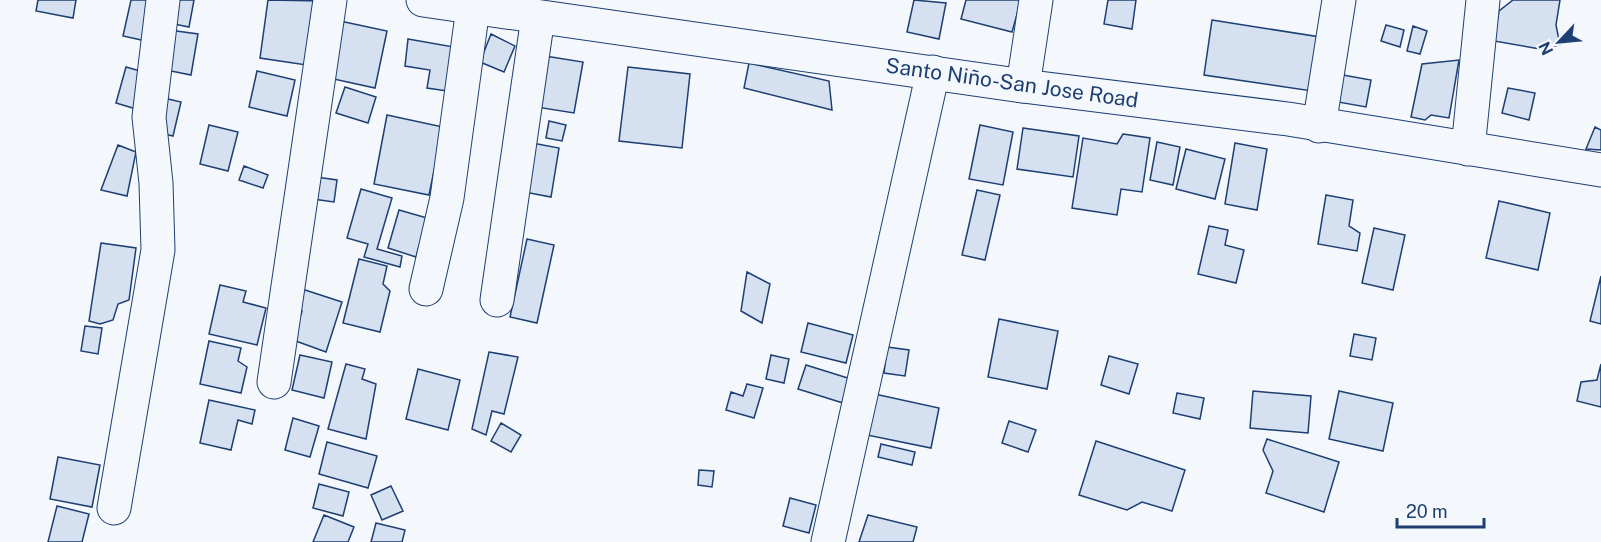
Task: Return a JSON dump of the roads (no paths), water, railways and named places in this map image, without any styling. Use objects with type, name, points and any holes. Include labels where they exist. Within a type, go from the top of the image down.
[{"type":"street","points":[[114,508],[158,250],[156,193],[149,117],[163,0]]},
{"type":"street","points":[[274,382],[330,0]]},
{"type":"street","points":[[1023,86],[1036,0]]},
{"type":"street","points":[[1319,126],[1339,0]]},
{"type":"street","points":[[1468,149],[1483,0]]},
{"type":"street","points":[[426,290],[447,198],[445,3]]},
{"type":"street","name":"Santo Niño-San Jose Road","points":[[445,3],[1023,86],[1288,119],[1319,126],[1601,170]]},
{"type":"street","points":[[497,300],[538,17]]},
{"type":"street","points":[[828,542],[933,72]]}]
